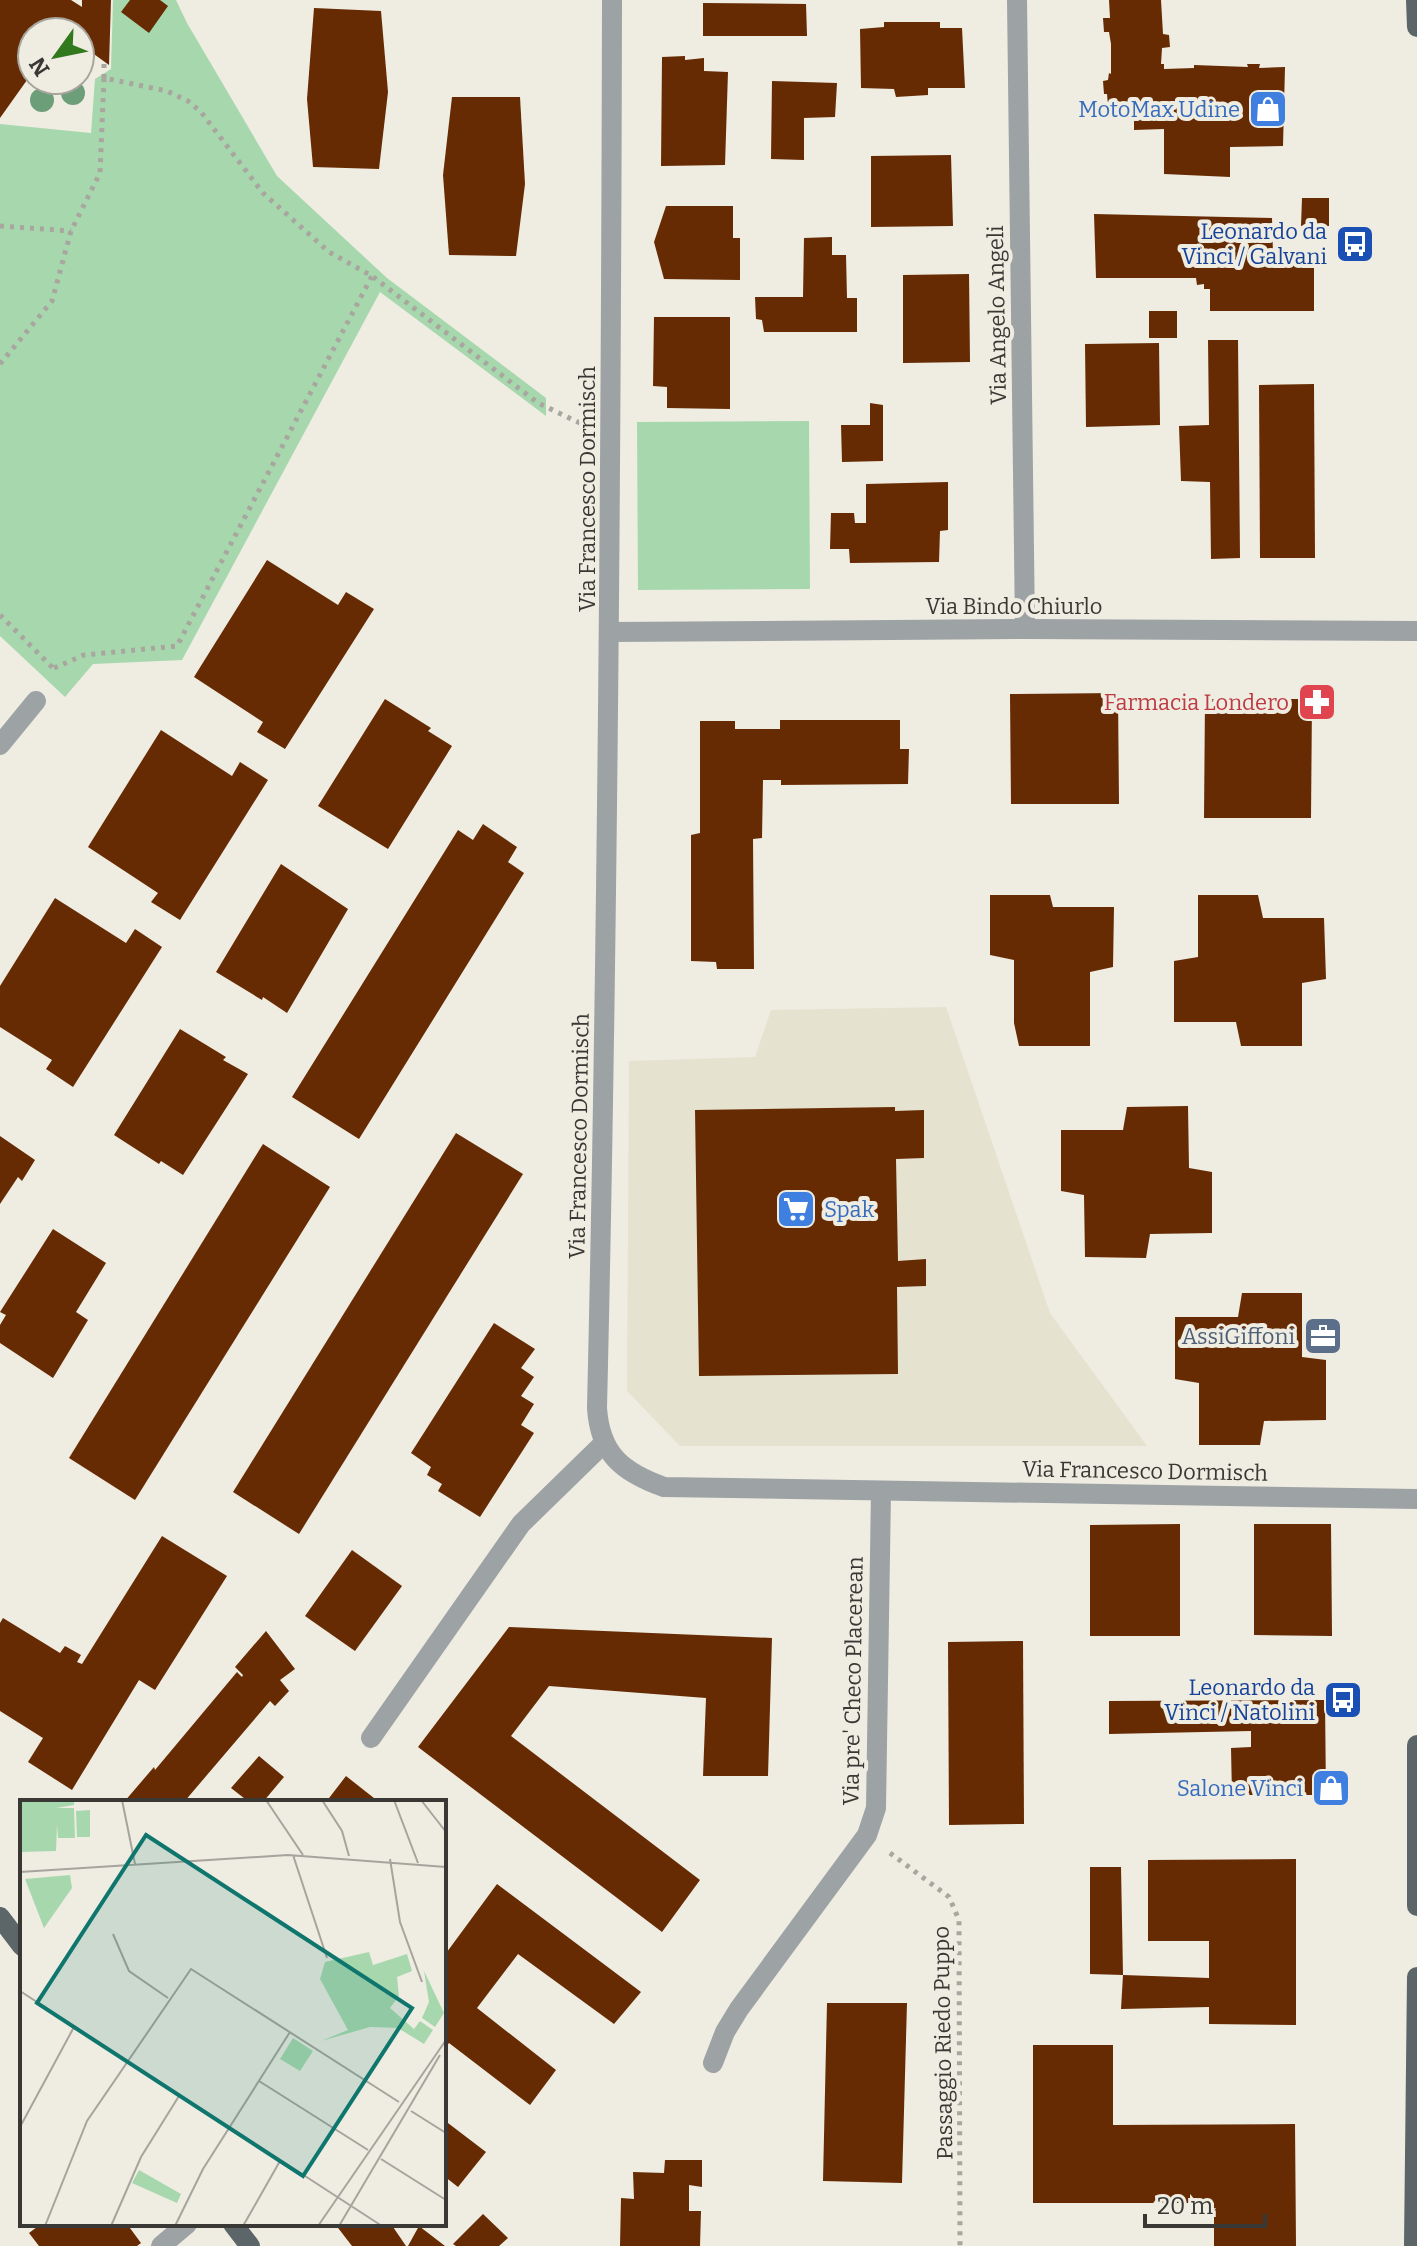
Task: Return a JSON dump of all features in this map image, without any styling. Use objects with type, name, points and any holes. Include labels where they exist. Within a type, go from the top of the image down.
[{"type":"main road","points":[[1416,0],[1417,27]]},
{"type":"main road","points":[[1417,1745],[1417,1906]]},
{"type":"main road","points":[[0,1917],[20,1943]]},
{"type":"main road","points":[[1414,2246],[1417,1977]]},
{"type":"main road","points":[[235,2226],[250,2246]]},
{"type":"street","name":"Via Francesco Dormisch","points":[[612,0],[611,632],[597,1408],[604,1443],[623,1466],[643,1479],[664,1487],[1417,1499]]},
{"type":"street","name":"Via Angelo Angeli","points":[[1017,0],[1025,629]]},
{"type":"street","name":"Via Bindo Chiurlo","points":[[611,632],[1025,629],[1417,631]]},
{"type":"street","points":[[0,745],[36,701]]},
{"type":"street","points":[[371,1738],[521,1524],[604,1443]]},
{"type":"street","name":"Via pre' Checo Placerean","points":[[713,2063],[725,2032],[739,2009],[867,1835],[876,1808],[881,1491]]},
{"type":"street","points":[[161,2246],[185,2226]]},
{"type":"path","points":[[0,364],[52,301],[71,231],[100,173],[104,61]]},
{"type":"path","points":[[104,78],[155,88],[188,101],[217,131],[263,193],[329,252],[372,276],[538,403],[583,425]]},
{"type":"path","points":[[0,226],[71,231]]},
{"type":"path","points":[[36,701],[49,683],[54,668],[84,655],[177,646],[372,276]]},
{"type":"path","points":[[0,615],[54,668]]},
{"type":"path","name":"Passaggio Riedo Puppo","points":[[867,1835],[949,1897],[959,1920],[960,2246]]},
{"type":"shaded area","points":[[946,1007],[1050,1313],[1147,1446],[680,1446],[627,1391],[629,1061],[755,1057],[771,1010]]},
{"type":"green space","points":[[113,0],[176,0],[277,176],[387,278],[546,398],[546,416],[380,292],[182,660],[93,664],[65,697],[0,636],[0,124],[91,133],[96,78],[111,69]]},
{"type":"green space","points":[[809,421],[810,589],[638,590],[637,422]]},
{"type":"building","points":[[0,0],[71,0],[82,7],[82,0],[111,0],[109,65],[96,56],[96,16],[16,16],[16,96],[0,118]]},
{"type":"building","points":[[130,0],[160,0],[168,6],[149,33],[121,12]]},
{"type":"building","points":[[1109,0],[1161,0],[1163,34],[1169,35],[1170,47],[1162,48],[1161,64],[1164,64],[1164,69],[1194,68],[1194,65],[1248,67],[1247,64],[1260,64],[1259,68],[1285,67],[1283,146],[1230,147],[1230,177],[1164,174],[1164,129],[1134,130],[1134,117],[1109,117],[1103,81],[1108,80],[1111,74],[1111,44],[1109,32],[1104,32],[1103,18],[1110,18]]},
{"type":"building","points":[[703,3],[806,4],[807,36],[703,36]]},
{"type":"building","points":[[314,8],[381,11],[388,92],[379,169],[313,167],[307,99]]},
{"type":"building","points":[[884,22],[940,22],[940,28],[962,28],[965,88],[928,88],[928,95],[896,97],[894,89],[861,88],[860,29],[884,27]]},
{"type":"building","points":[[685,56],[685,60],[704,58],[704,71],[728,72],[725,165],[661,166],[662,57]]},
{"type":"building","points":[[772,81],[837,83],[835,117],[804,118],[804,160],[771,159]]},
{"type":"building","points":[[452,97],[520,97],[525,184],[516,256],[449,255],[443,175]]},
{"type":"building","points":[[951,155],[953,226],[871,227],[871,156]]},
{"type":"building","points":[[1302,198],[1329,198],[1329,226],[1301,226]]},
{"type":"building","points":[[666,206],[733,206],[733,238],[740,238],[740,280],[664,279],[654,242]]},
{"type":"building","points":[[1094,214],[1272,218],[1273,255],[1314,255],[1314,311],[1210,311],[1210,289],[1204,289],[1204,284],[1197,285],[1196,278],[1096,278]]},
{"type":"building","points":[[832,237],[832,255],[846,255],[847,298],[857,298],[857,332],[764,332],[762,320],[756,319],[755,297],[803,297],[804,238]]},
{"type":"building","points":[[969,274],[970,362],[903,363],[903,275]]},
{"type":"building","points":[[1149,311],[1177,311],[1177,338],[1149,338]]},
{"type":"building","points":[[654,317],[730,317],[730,409],[667,408],[667,387],[653,386]]},
{"type":"building","points":[[1208,340],[1238,340],[1240,558],[1211,559],[1210,482],[1181,481],[1179,426],[1209,425]]},
{"type":"building","points":[[1159,343],[1160,425],[1086,427],[1085,344]]},
{"type":"building","points":[[1314,384],[1315,558],[1260,558],[1259,385]]},
{"type":"building","points":[[870,403],[883,405],[883,461],[842,462],[841,425],[870,425]]},
{"type":"building","points":[[948,482],[948,530],[940,531],[939,562],[850,563],[849,549],[830,549],[831,513],[854,513],[855,523],[866,523],[866,484]]},
{"type":"building","points":[[267,560],[338,605],[346,592],[374,609],[285,749],[257,732],[263,722],[194,677]]},
{"type":"building","points":[[1118,693],[1119,804],[1011,804],[1010,694]]},
{"type":"building","points":[[385,699],[431,728],[428,731],[452,746],[388,849],[318,806]]},
{"type":"building","points":[[1205,699],[1312,699],[1311,818],[1204,818]]},
{"type":"building","points":[[780,720],[900,720],[900,749],[909,749],[908,784],[781,785],[781,780],[763,780],[762,838],[753,839],[754,969],[717,969],[716,962],[691,961],[691,835],[700,833],[700,721],[735,721],[735,729],[780,729]]},
{"type":"building","points":[[161,730],[232,776],[240,762],[268,780],[180,920],[151,902],[158,893],[88,847]]},
{"type":"building","points":[[483,824],[517,847],[508,862],[524,873],[359,1139],[292,1097],[458,830],[473,840]]},
{"type":"building","points":[[281,864],[348,909],[287,1013],[216,972]]},
{"type":"building","points":[[990,895],[1050,895],[1053,907],[1114,907],[1113,967],[1090,972],[1090,1046],[1019,1046],[1014,1023],[1014,960],[990,955]]},
{"type":"building","points":[[1198,895],[1258,895],[1263,918],[1324,918],[1326,979],[1302,983],[1302,1046],[1241,1046],[1236,1022],[1174,1022],[1174,961],[1198,957]]},
{"type":"building","points":[[55,898],[126,943],[135,929],[162,947],[73,1087],[46,1069],[52,1060],[0,1027],[0,986]]},
{"type":"building","points":[[180,1029],[248,1074],[183,1175],[161,1161],[159,1164],[114,1135]]},
{"type":"building","points":[[1188,1106],[1189,1168],[1212,1172],[1212,1233],[1150,1234],[1146,1258],[1085,1257],[1084,1195],[1061,1191],[1061,1130],[1123,1130],[1127,1107]]},
{"type":"building","name":"Spak","points":[[895,1107],[895,1111],[924,1110],[924,1158],[896,1159],[898,1261],[926,1259],[926,1286],[897,1287],[898,1374],[699,1376],[695,1110]]},
{"type":"building","points":[[456,1133],[523,1174],[299,1534],[233,1492]]},
{"type":"building","points":[[0,1136],[35,1160],[22,1181],[18,1177],[0,1204]]},
{"type":"building","points":[[263,1144],[330,1187],[135,1500],[69,1458]]},
{"type":"building","points":[[53,1229],[106,1263],[76,1312],[88,1320],[53,1378],[0,1343],[0,1325],[6,1315],[0,1312]]},
{"type":"building","points":[[1242,1293],[1302,1293],[1302,1357],[1326,1360],[1326,1420],[1264,1421],[1260,1445],[1199,1445],[1199,1383],[1175,1379],[1175,1317],[1238,1317]]},
{"type":"building","points":[[494,1323],[535,1349],[521,1368],[534,1377],[521,1396],[534,1404],[521,1425],[534,1433],[480,1517],[438,1491],[442,1484],[427,1475],[431,1467],[411,1453]]},
{"type":"building","points":[[1180,1524],[1180,1636],[1090,1636],[1090,1525]]},
{"type":"building","points":[[1254,1524],[1331,1524],[1332,1636],[1254,1635]]},
{"type":"building","points":[[162,1536],[227,1576],[155,1690],[139,1680],[72,1790],[28,1762],[43,1738],[0,1711],[0,1623],[3,1618],[60,1653],[65,1646],[81,1655],[77,1662],[82,1664]]},
{"type":"building","points":[[352,1550],[402,1586],[355,1651],[305,1616]]},
{"type":"building","points":[[509,1627],[772,1638],[768,1776],[703,1776],[706,1698],[549,1686],[511,1736],[700,1880],[662,1932],[418,1747]]},
{"type":"building","points":[[266,1631],[295,1669],[280,1680],[289,1691],[275,1706],[270,1701],[186,1800],[126,1800],[154,1767],[155,1770],[237,1672],[242,1677],[235,1667]]},
{"type":"building","points":[[1023,1641],[1024,1824],[949,1825],[948,1642]]},
{"type":"building","points":[[1325,1700],[1326,1795],[1232,1795],[1231,1748],[1251,1747],[1251,1731],[1109,1734],[1109,1701]]},
{"type":"building","points":[[259,1756],[284,1777],[265,1800],[246,1800],[231,1788]]},
{"type":"building","points":[[346,1776],[376,1800],[328,1800]]},
{"type":"building","points":[[1296,1859],[1296,2025],[1209,2024],[1209,2007],[1121,2009],[1123,1975],[1209,1978],[1209,1941],[1148,1941],[1148,1860]]},
{"type":"building","points":[[1090,1867],[1121,1867],[1123,1975],[1090,1974]]},
{"type":"building","points":[[497,1884],[641,1992],[614,2024],[518,1954],[477,2008],[556,2070],[530,2105],[449,2043],[446,2047],[446,1953]]},
{"type":"building","points":[[827,2003],[907,2003],[902,2183],[823,2181]]},
{"type":"building","points":[[1033,2045],[1113,2045],[1113,2125],[1295,2124],[1296,2246],[1214,2246],[1214,2203],[1033,2203]]},
{"type":"building","points":[[446,2122],[486,2152],[458,2187],[446,2178]]},
{"type":"building","points":[[665,2160],[702,2160],[702,2187],[689,2185],[689,2211],[701,2211],[700,2246],[620,2246],[621,2198],[634,2199],[633,2172],[664,2173]]},
{"type":"building","points":[[483,2214],[508,2238],[499,2246],[453,2244]]},
{"type":"building","points":[[38,2226],[128,2226],[141,2243],[137,2246],[39,2246],[29,2233]]},
{"type":"building","points":[[337,2226],[392,2226],[406,2246],[352,2246]]},
{"type":"building","points":[[419,2226],[445,2246],[408,2246]]},
{"type":"place","name":"MotoMax Udine","points":[[1268,109]]},
{"type":"place","name":"Leonardo da Vinci / Galvani","points":[[1355,244]]},
{"type":"place","name":"Farmacia Londero","points":[[1317,702]]},
{"type":"place","name":"Spak","points":[[796,1209]]},
{"type":"place","name":"AssiGiffoni","points":[[1323,1336]]},
{"type":"place","name":"Leonardo da Vinci / Natolini","points":[[1343,1700]]},
{"type":"place","name":"Salone Vinci","points":[[1331,1788]]}]
